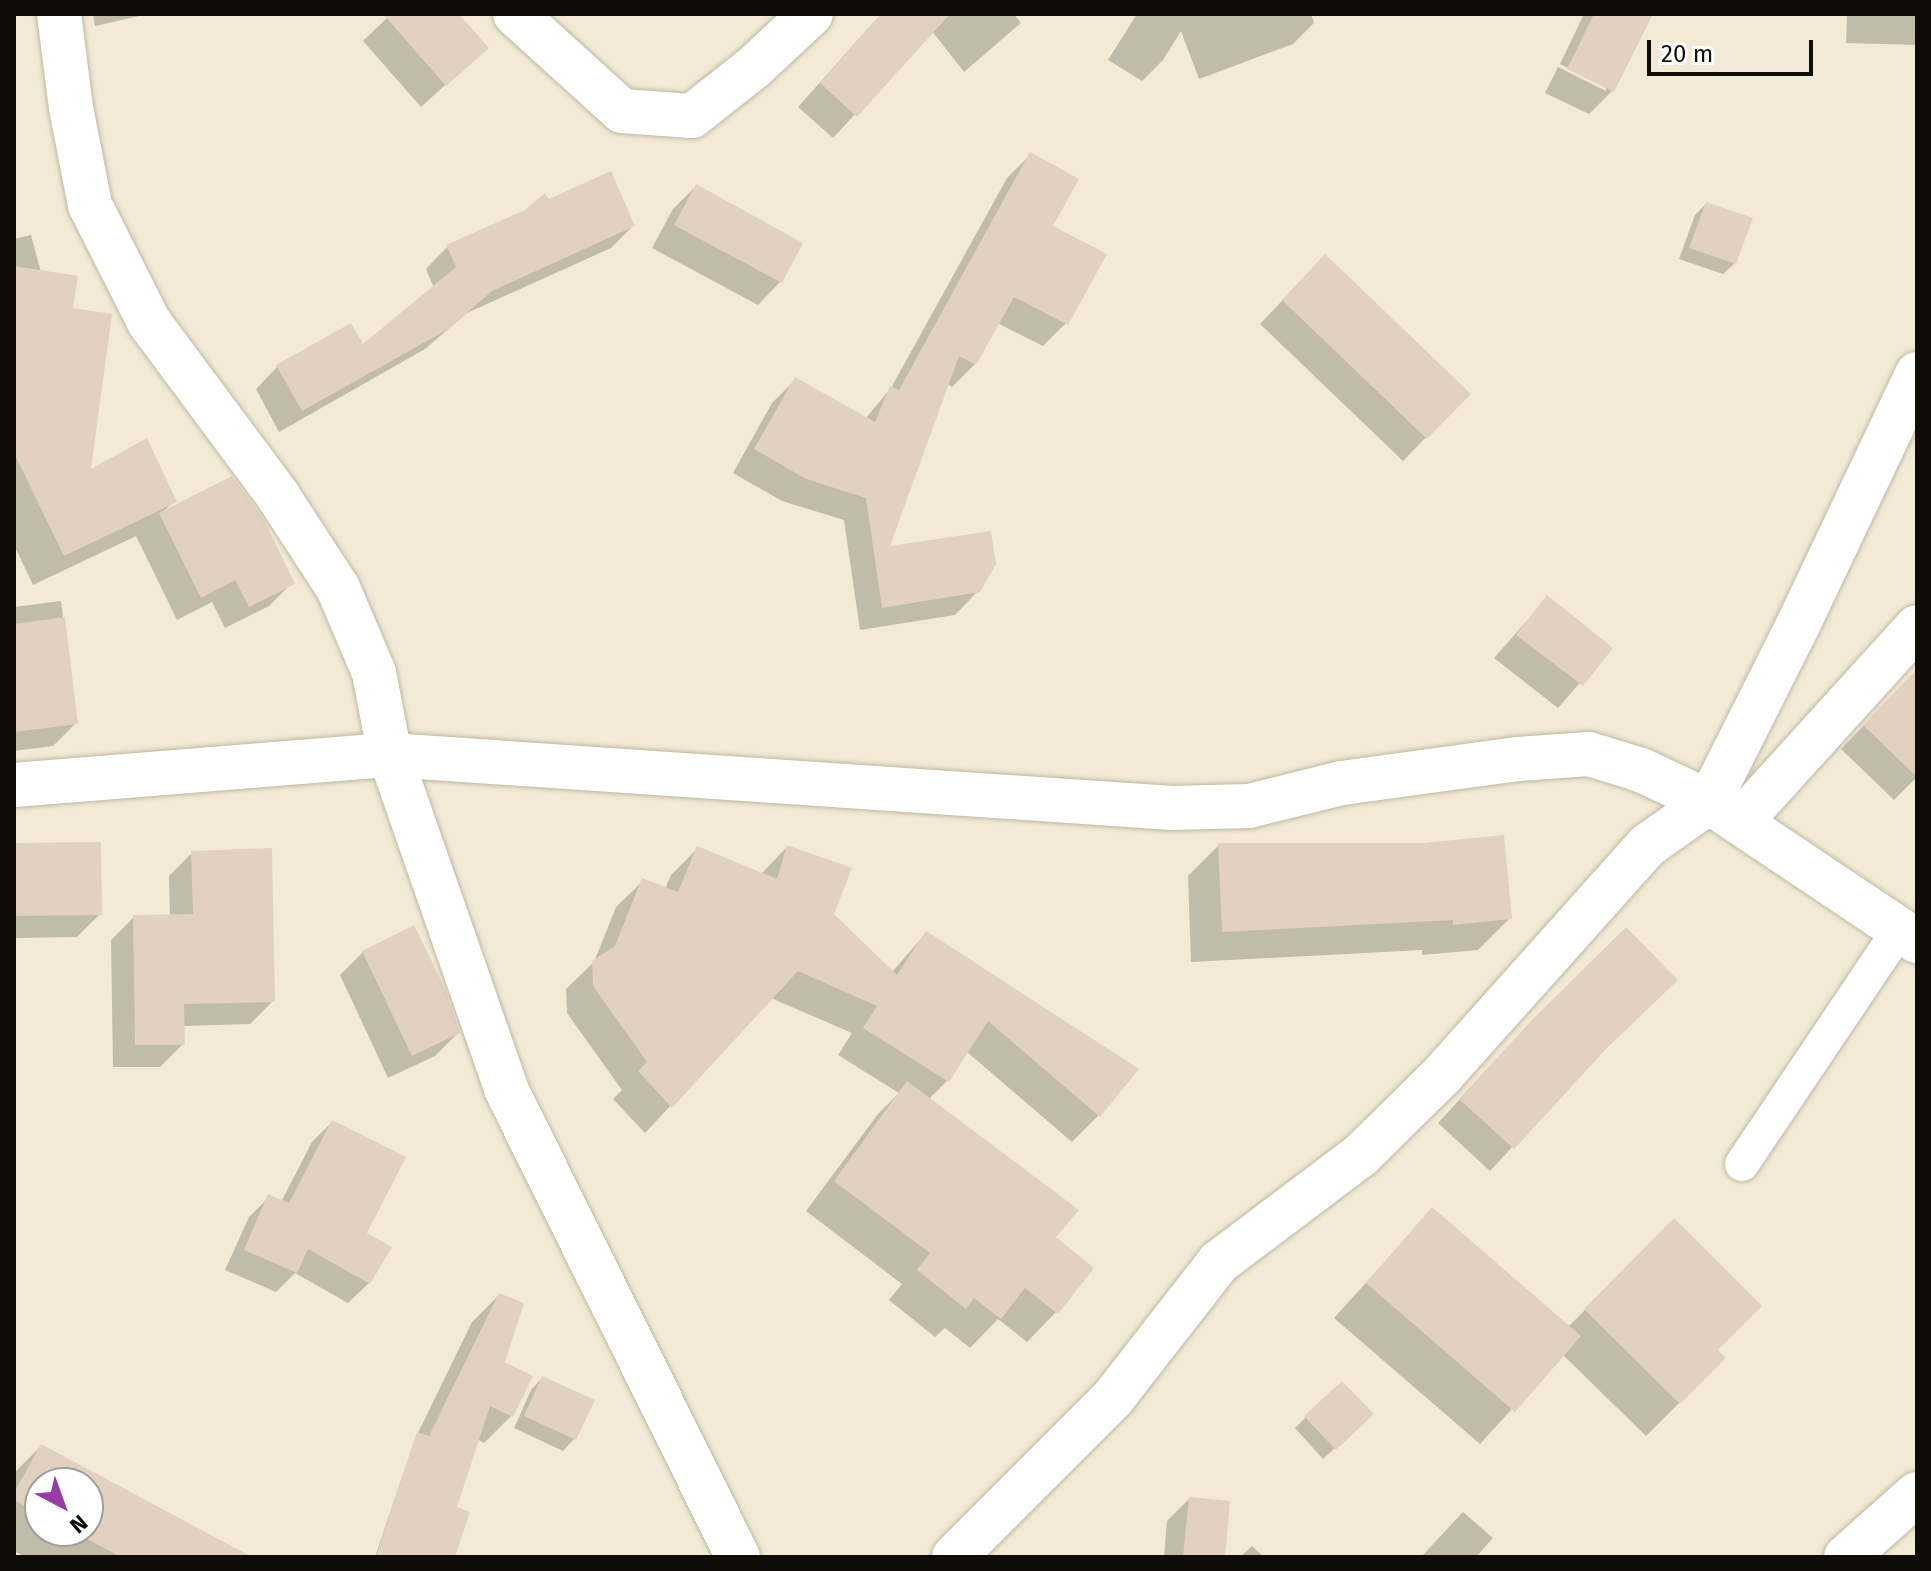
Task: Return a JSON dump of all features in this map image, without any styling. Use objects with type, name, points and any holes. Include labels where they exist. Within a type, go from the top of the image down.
[{"type":"street","points":[[59,14],[71,108],[90,205],[149,322],[278,496],[338,588],[374,673],[390,755],[506,1089],[738,1557]]},
{"type":"street","points":[[515,14],[622,111],[692,116],[753,68],[811,14]]},
{"type":"street","points":[[1724,812],[1917,374]]},
{"type":"street","points":[[954,1557],[1113,1398],[1219,1262],[1361,1155],[1443,1074],[1648,845],[1724,812],[1917,627]]},
{"type":"street","points":[[14,785],[390,755],[1172,808],[1249,806],[1342,783],[1518,759],[1589,754],[1641,770],[1724,812],[1908,935]]},
{"type":"street","points":[[1846,1557],[1917,1494]]},
{"type":"lane","points":[[1742,1164],[1908,935]]},
{"type":"building","points":[[383,14],[459,14],[489,48],[446,86]]},
{"type":"building","points":[[881,14],[950,14],[857,117],[820,83]]},
{"type":"building","points":[[1594,14],[1653,14],[1614,92],[1567,69]]},
{"type":"building","points":[[1030,152],[1079,179],[1053,226],[1107,254],[1068,325],[1014,297],[976,365],[959,356],[890,546],[991,531],[996,564],[980,592],[882,608],[866,498],[806,479],[754,449],[795,377],[875,422],[890,386],[899,390]]},
{"type":"building","points":[[611,171],[635,226],[492,291],[450,328],[302,411],[276,365],[351,323],[363,344],[456,267],[446,245],[525,210],[545,193],[549,199]]},
{"type":"building","points":[[696,184],[803,243],[782,283],[674,225]]},
{"type":"building","points":[[1706,202],[1753,218],[1736,264],[1689,248]]},
{"type":"building","points":[[1325,254],[1471,394],[1427,439],[1282,300]]},
{"type":"building","points":[[14,266],[78,276],[73,308],[112,314],[91,469],[147,438],[177,502],[64,556],[14,453]]},
{"type":"building","points":[[232,476],[263,518],[295,584],[249,607],[235,580],[201,598],[159,513]]},
{"type":"building","points":[[1547,595],[1613,648],[1583,686],[1516,635]]},
{"type":"building","points":[[65,617],[78,724],[14,732],[14,624]]},
{"type":"building","points":[[1917,669],[1917,777],[1863,725]]},
{"type":"building","points":[[1504,835],[1512,919],[1453,925],[1453,920],[1222,932],[1218,843],[1424,843]]},
{"type":"building","points":[[101,842],[102,915],[14,916],[14,843]]},
{"type":"building","points":[[787,845],[852,868],[834,914],[897,975],[926,931],[1139,1069],[1100,1117],[988,1021],[949,1082],[863,1028],[877,1006],[798,971],[672,1108],[638,1071],[647,1062],[593,986],[592,961],[615,946],[642,878],[678,892],[697,846],[777,879]]},
{"type":"building","points":[[272,848],[275,1002],[184,1004],[185,1045],[135,1045],[133,915],[193,914],[191,851]]},
{"type":"building","points":[[414,925],[445,989],[460,1033],[412,1056],[362,951]]},
{"type":"building","points":[[1626,927],[1678,980],[1606,1049],[1514,1149],[1459,1099],[1533,1019]]},
{"type":"building","points":[[907,1081],[1079,1210],[1056,1237],[1094,1268],[1058,1314],[1025,1288],[1001,1319],[974,1298],[966,1309],[917,1270],[930,1253],[834,1181]]},
{"type":"building","points":[[332,1120],[406,1157],[367,1233],[392,1247],[370,1284],[308,1249],[297,1273],[244,1250],[268,1194],[289,1203]]},
{"type":"building","points":[[1432,1207],[1581,1336],[1515,1412],[1366,1283]]},
{"type":"building","points":[[1674,1218],[1762,1306],[1718,1350],[1726,1358],[1680,1404],[1584,1309]]},
{"type":"building","points":[[499,1293],[524,1303],[505,1362],[533,1376],[513,1417],[490,1406],[457,1507],[470,1512],[455,1557],[376,1557],[417,1432],[429,1436]]},
{"type":"building","points":[[542,1376],[595,1400],[576,1440],[524,1416]]},
{"type":"building","points":[[1342,1381],[1374,1414],[1336,1450],[1304,1416]]},
{"type":"building","points":[[41,1444],[84,1467],[28,1467]]},
{"type":"building","points":[[24,1475],[24,1505],[14,1500],[14,1493]]},
{"type":"building","points":[[104,1478],[252,1557],[121,1557],[102,1547]]},
{"type":"building","points":[[1189,1497],[1230,1501],[1225,1557],[1183,1557]]}]
